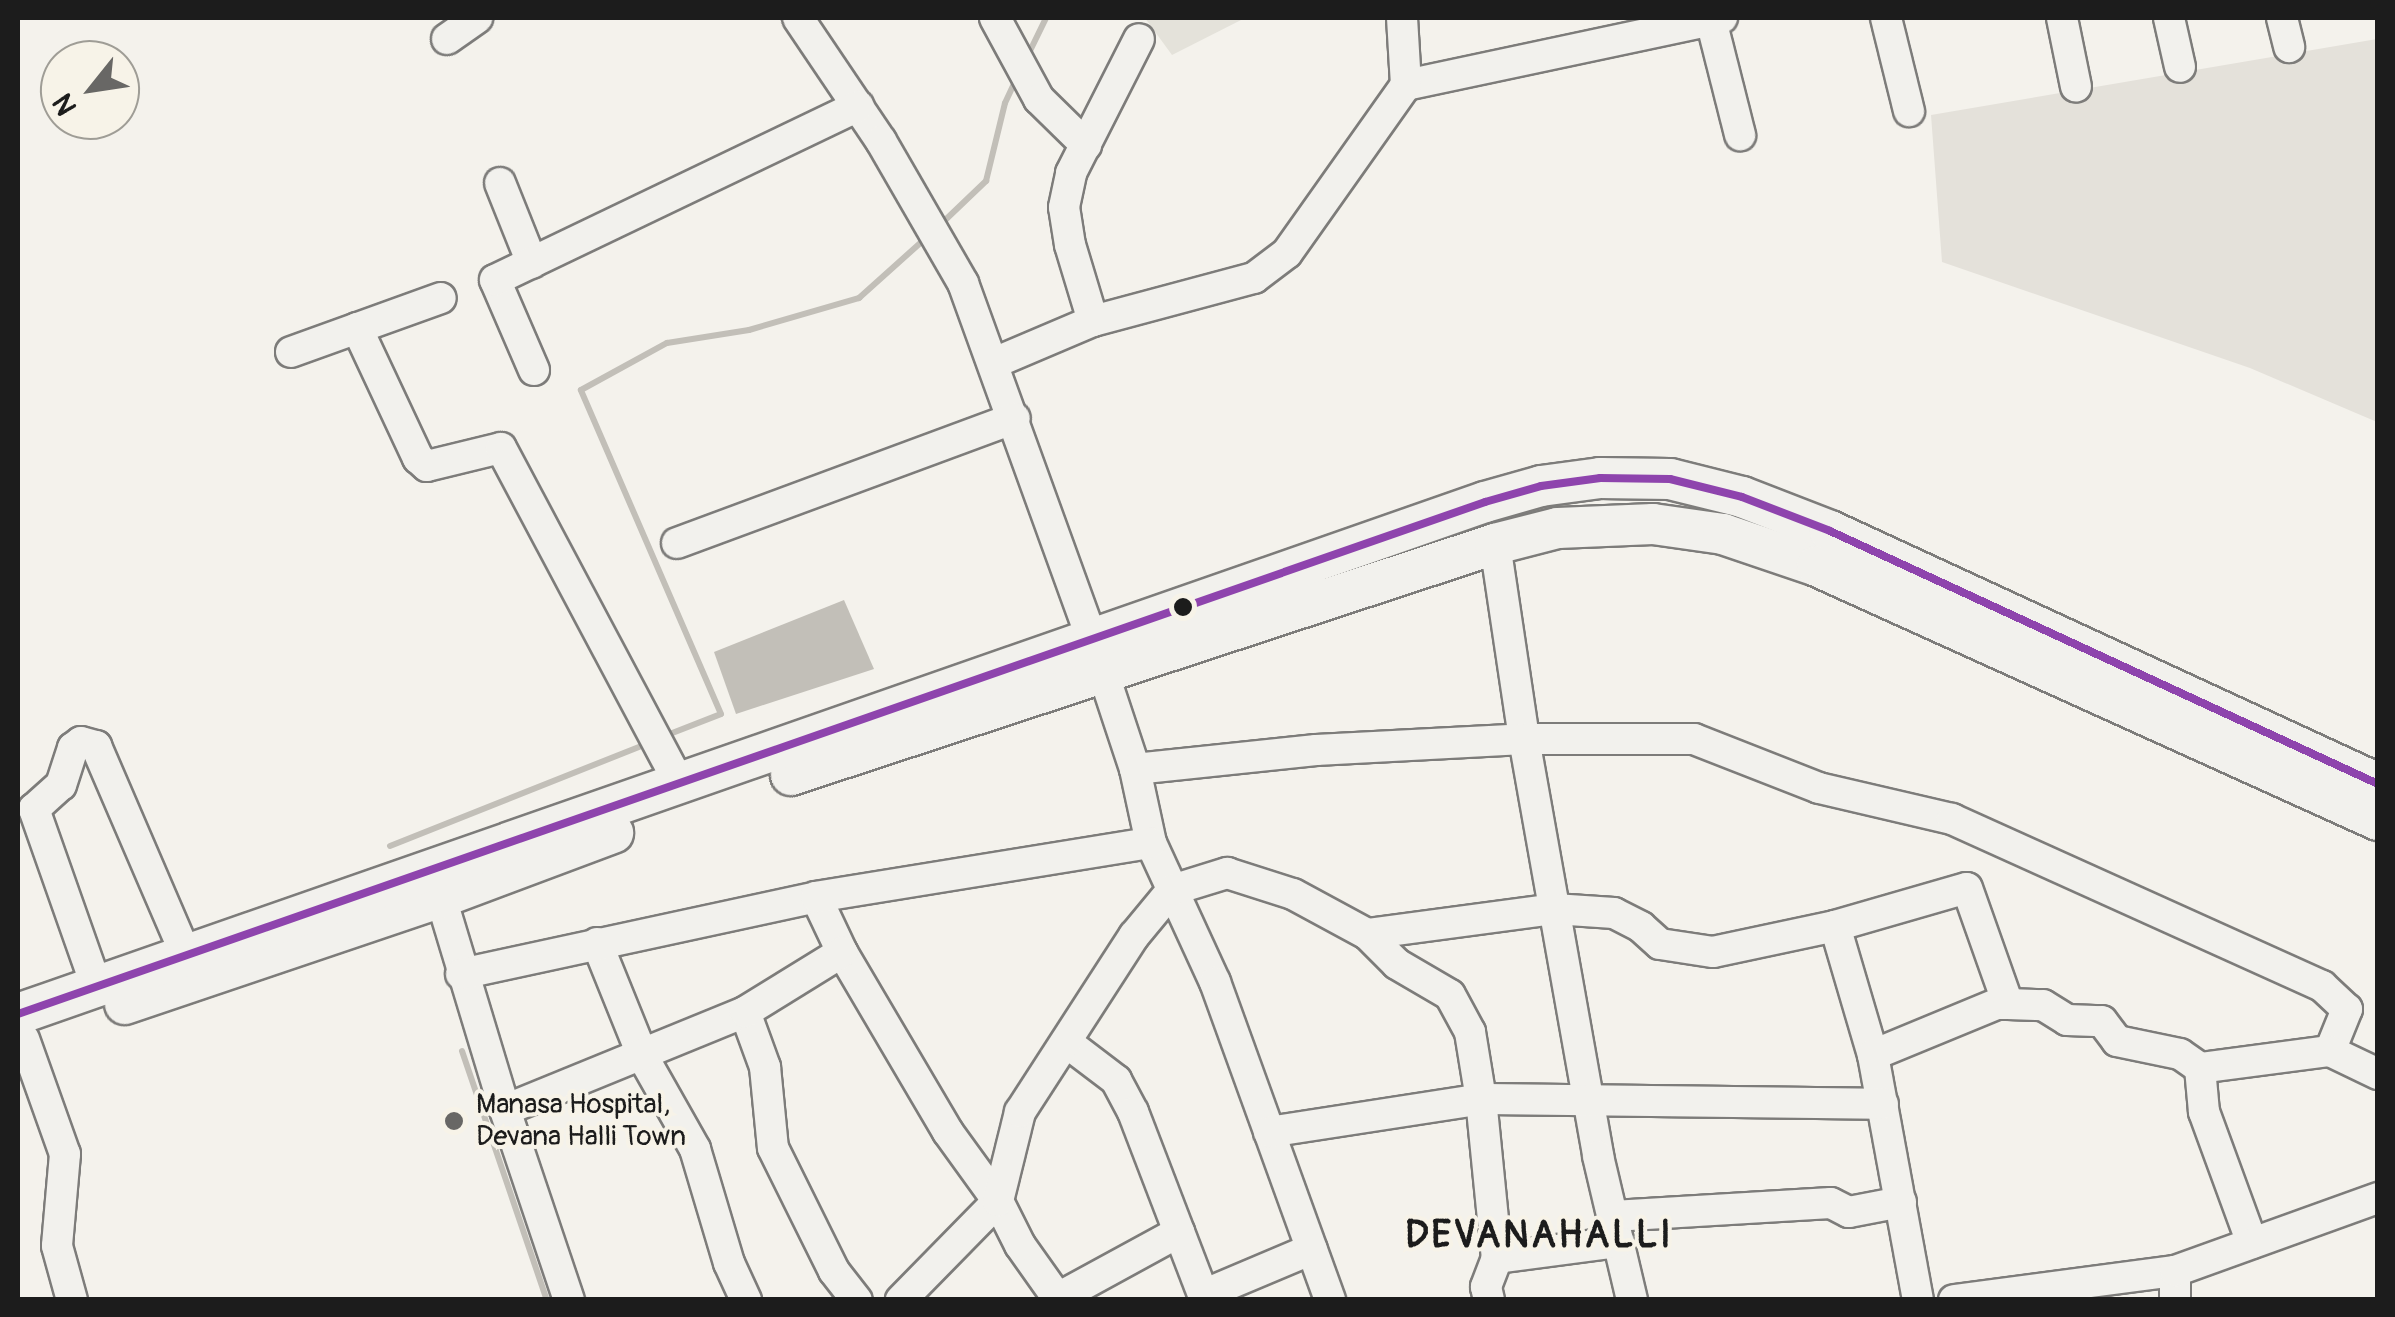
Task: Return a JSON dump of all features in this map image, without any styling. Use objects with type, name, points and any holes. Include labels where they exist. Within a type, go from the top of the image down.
[{"type":"main road","points":[[20,1031],[96,986],[185,952],[613,833],[1097,656],[1504,496],[1600,478],[1670,480],[1742,498],[1866,546],[2378,784]]},
{"type":"main road","points":[[20,1031],[436,882],[680,784],[1097,656],[1558,528],[1653,524],[1724,534],[1817,566],[2378,820]]},
{"type":"street","points":[[447,39],[477,18]]},
{"type":"street","points":[[798,18],[858,106],[963,283],[1015,418],[1097,656],[1135,770],[1150,843],[1215,982],[1330,1300]]},
{"type":"street","points":[[995,18],[1038,99],[1086,144]]},
{"type":"street","points":[[994,363],[1094,321],[1254,278],[1287,253],[1406,85],[1402,18]]},
{"type":"street","points":[[1886,18],[1909,111]]},
{"type":"street","points":[[2062,18],[2076,88]]},
{"type":"street","points":[[2170,18],[2180,67]]},
{"type":"street","points":[[1406,85],[1716,19],[1740,134]]},
{"type":"street","points":[[1094,321],[1070,246],[1064,208],[1071,173],[1139,40]]},
{"type":"street","points":[[534,370],[496,280],[858,106]]},
{"type":"street","points":[[500,183],[532,263]]},
{"type":"street","points":[[291,352],[440,298]]},
{"type":"street","points":[[357,328],[418,458],[427,466],[500,448],[680,784]]},
{"type":"street","points":[[677,543],[1015,418]]},
{"type":"street","points":[[1495,544],[1524,739],[1588,1099],[1632,1300]]},
{"type":"street","points":[[1135,770],[1316,750],[1524,739],[1694,739],[1819,788],[1952,820],[2322,986],[2347,1009],[2330,1051]]},
{"type":"street","points":[[96,986],[34,809],[62,784],[73,748],[82,742],[96,746],[185,952]]},
{"type":"street","points":[[462,974],[816,897],[1150,843]]},
{"type":"street","points":[[900,1300],[998,1201],[1020,1112],[1134,936],[1172,890],[1227,873],[1293,894],[1367,934],[1397,964],[1450,996],[1470,1032],[1482,1099],[1497,1258],[1486,1287],[1489,1300]]},
{"type":"street","points":[[436,882],[504,1110],[568,1300]]},
{"type":"street","points":[[1367,934],[1554,909],[1614,914],[1642,927],[1660,944],[1712,952],[1836,926],[1967,888],[2008,1004]]},
{"type":"street","points":[[816,897],[842,952],[948,1132],[998,1201],[1020,1245],[1058,1299],[1179,1232]]},
{"type":"street","points":[[1836,926],[1873,1055],[1918,1300]]},
{"type":"street","points":[[597,943],[643,1057],[694,1149],[729,1263],[746,1300]]},
{"type":"street","points":[[504,1110],[643,1057],[745,1012],[842,952]]},
{"type":"street","points":[[1873,1055],[1997,1004],[2043,1005],[2067,1020],[2102,1021],[2117,1041],[2180,1054],[2200,1068],[2330,1051],[2378,1074]]},
{"type":"street","points":[[745,1012],[765,1067],[773,1148],[834,1270],[857,1300]]},
{"type":"street","points":[[20,1031],[65,1154],[57,1246],[72,1300]]},
{"type":"street","points":[[1066,1042],[1116,1080],[1133,1112],[1204,1297],[1312,1249]]},
{"type":"street","points":[[2200,1068],[2204,1112],[2252,1243]]},
{"type":"street","points":[[1270,1132],[1482,1099],[1883,1104]]},
{"type":"street","points":[[1968,1298],[2175,1285],[2252,1243],[2378,1198]]},
{"type":"street","points":[[1497,1258],[1616,1229],[1831,1204],[1849,1212],[1901,1202]]},
{"type":"shaded area","points":[[1145,18],[1245,18],[1172,55]]},
{"type":"shaded area","points":[[2377,39],[2377,422],[2250,368],[1942,262],[1931,115]]},
{"type":"shaded area","points":[[844,600],[874,669],[736,714],[714,652]]},
{"type":"waterway","points":[[1027,57],[1046,18]]},
{"type":"waterway","points":[[940,225],[986,181],[1005,103],[1017,77]]},
{"type":"waterway","points":[[662,737],[721,714],[581,390],[667,343],[749,330],[859,298],[927,237]]},
{"type":"waterway","points":[[390,846],[646,744]]},
{"type":"waterway","points":[[462,1051],[547,1300]]},
{"type":"transit line","points":[[18,1014],[1485,502],[1541,486],[1600,478],[1670,479],[1742,497],[1830,531],[2378,784]]},
{"type":"place","name":"Manasa Hospital, Devana Halli Town","points":[[454,1121]]},
{"type":"district","name":"DEVANAHALLI","points":[[1539,1236]]}]
